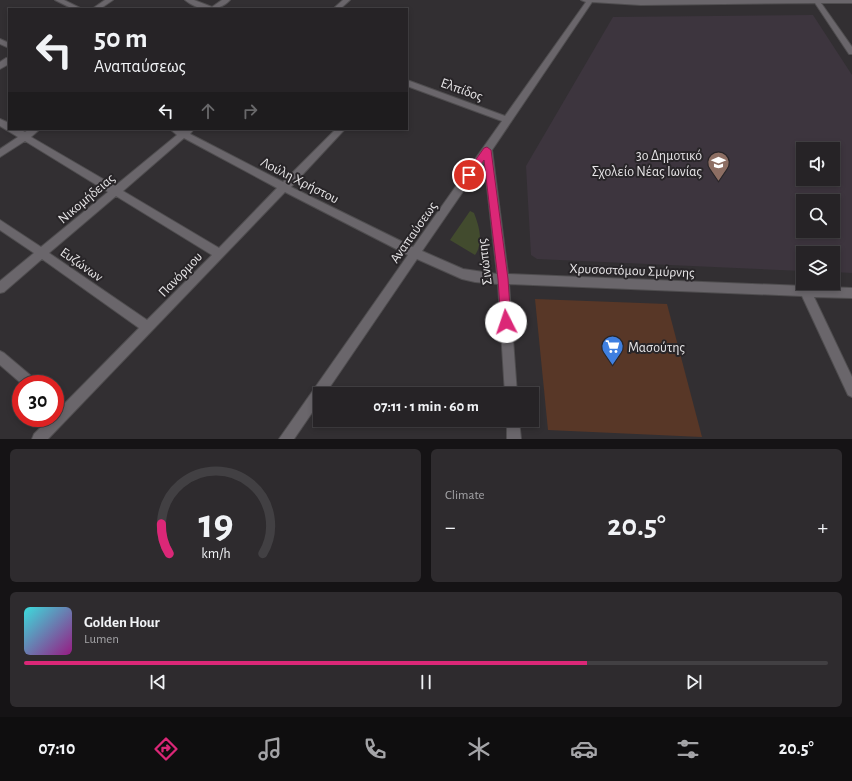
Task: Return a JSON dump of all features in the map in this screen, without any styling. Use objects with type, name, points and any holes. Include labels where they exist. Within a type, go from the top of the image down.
[{"type":"street","points":[[58,0],[77,8]]},
{"type":"street","points":[[97,8],[110,0]]},
{"type":"street","points":[[188,0],[209,8]]},
{"type":"street","points":[[214,8],[227,0]]},
{"type":"street","points":[[337,8],[347,0]]},
{"type":"street","points":[[586,1],[641,3],[852,1]]},
{"type":"street","name":"Αναπαύσεως","points":[[286,439],[508,120],[586,1]]},
{"type":"street","points":[[817,2],[852,52]]},
{"type":"street","name":"Ελπίδος","points":[[408,83],[508,120]]},
{"type":"street","points":[[14,130],[220,254]]},
{"type":"street","points":[[0,154],[35,130]]},
{"type":"street","name":"Πανόρμου","points":[[39,439],[340,130]]},
{"type":"street","name":"Λούλη Χρήστου","points":[[187,132],[285,188],[415,253]]},
{"type":"street","name":"Νικομήδειας","points":[[0,288],[187,132]]},
{"type":"street","name":"Σινώπης","points":[[487,150],[503,279],[511,387]]},
{"type":"street","name":"Ευζώνων","points":[[0,224],[148,328]]},
{"type":"street","name":"Χρυσοστόμου Σμύρνης","points":[[415,253],[462,274],[475,277],[852,293]]},
{"type":"street","points":[[806,292],[852,391]]},
{"type":"street","points":[[0,357],[21,375]]},
{"type":"street","points":[[513,427],[514,439]]},
{"type":"shaded area","name":"3ο Δημοτικό Σχολείο Νέας Ιωνίας","points":[[813,15],[852,75],[852,273],[840,272],[840,246],[796,246],[796,271],[537,259],[531,255],[526,166],[613,17]]},
{"type":"green space","points":[[470,211],[474,213],[480,234],[478,250],[475,255],[450,240]]},
{"type":"building","name":"Μασούτης","points":[[535,299],[667,304],[702,437],[548,430]]},
{"type":"place","name":"3ο Δημοτικό Σχολείο Νέας Ιωνίας","points":[[718,182]]},
{"type":"place","name":"Μασούτης","points":[[613,366]]},
{"type":"route","points":[[469,175],[487,150],[503,279],[506,322]]}]
